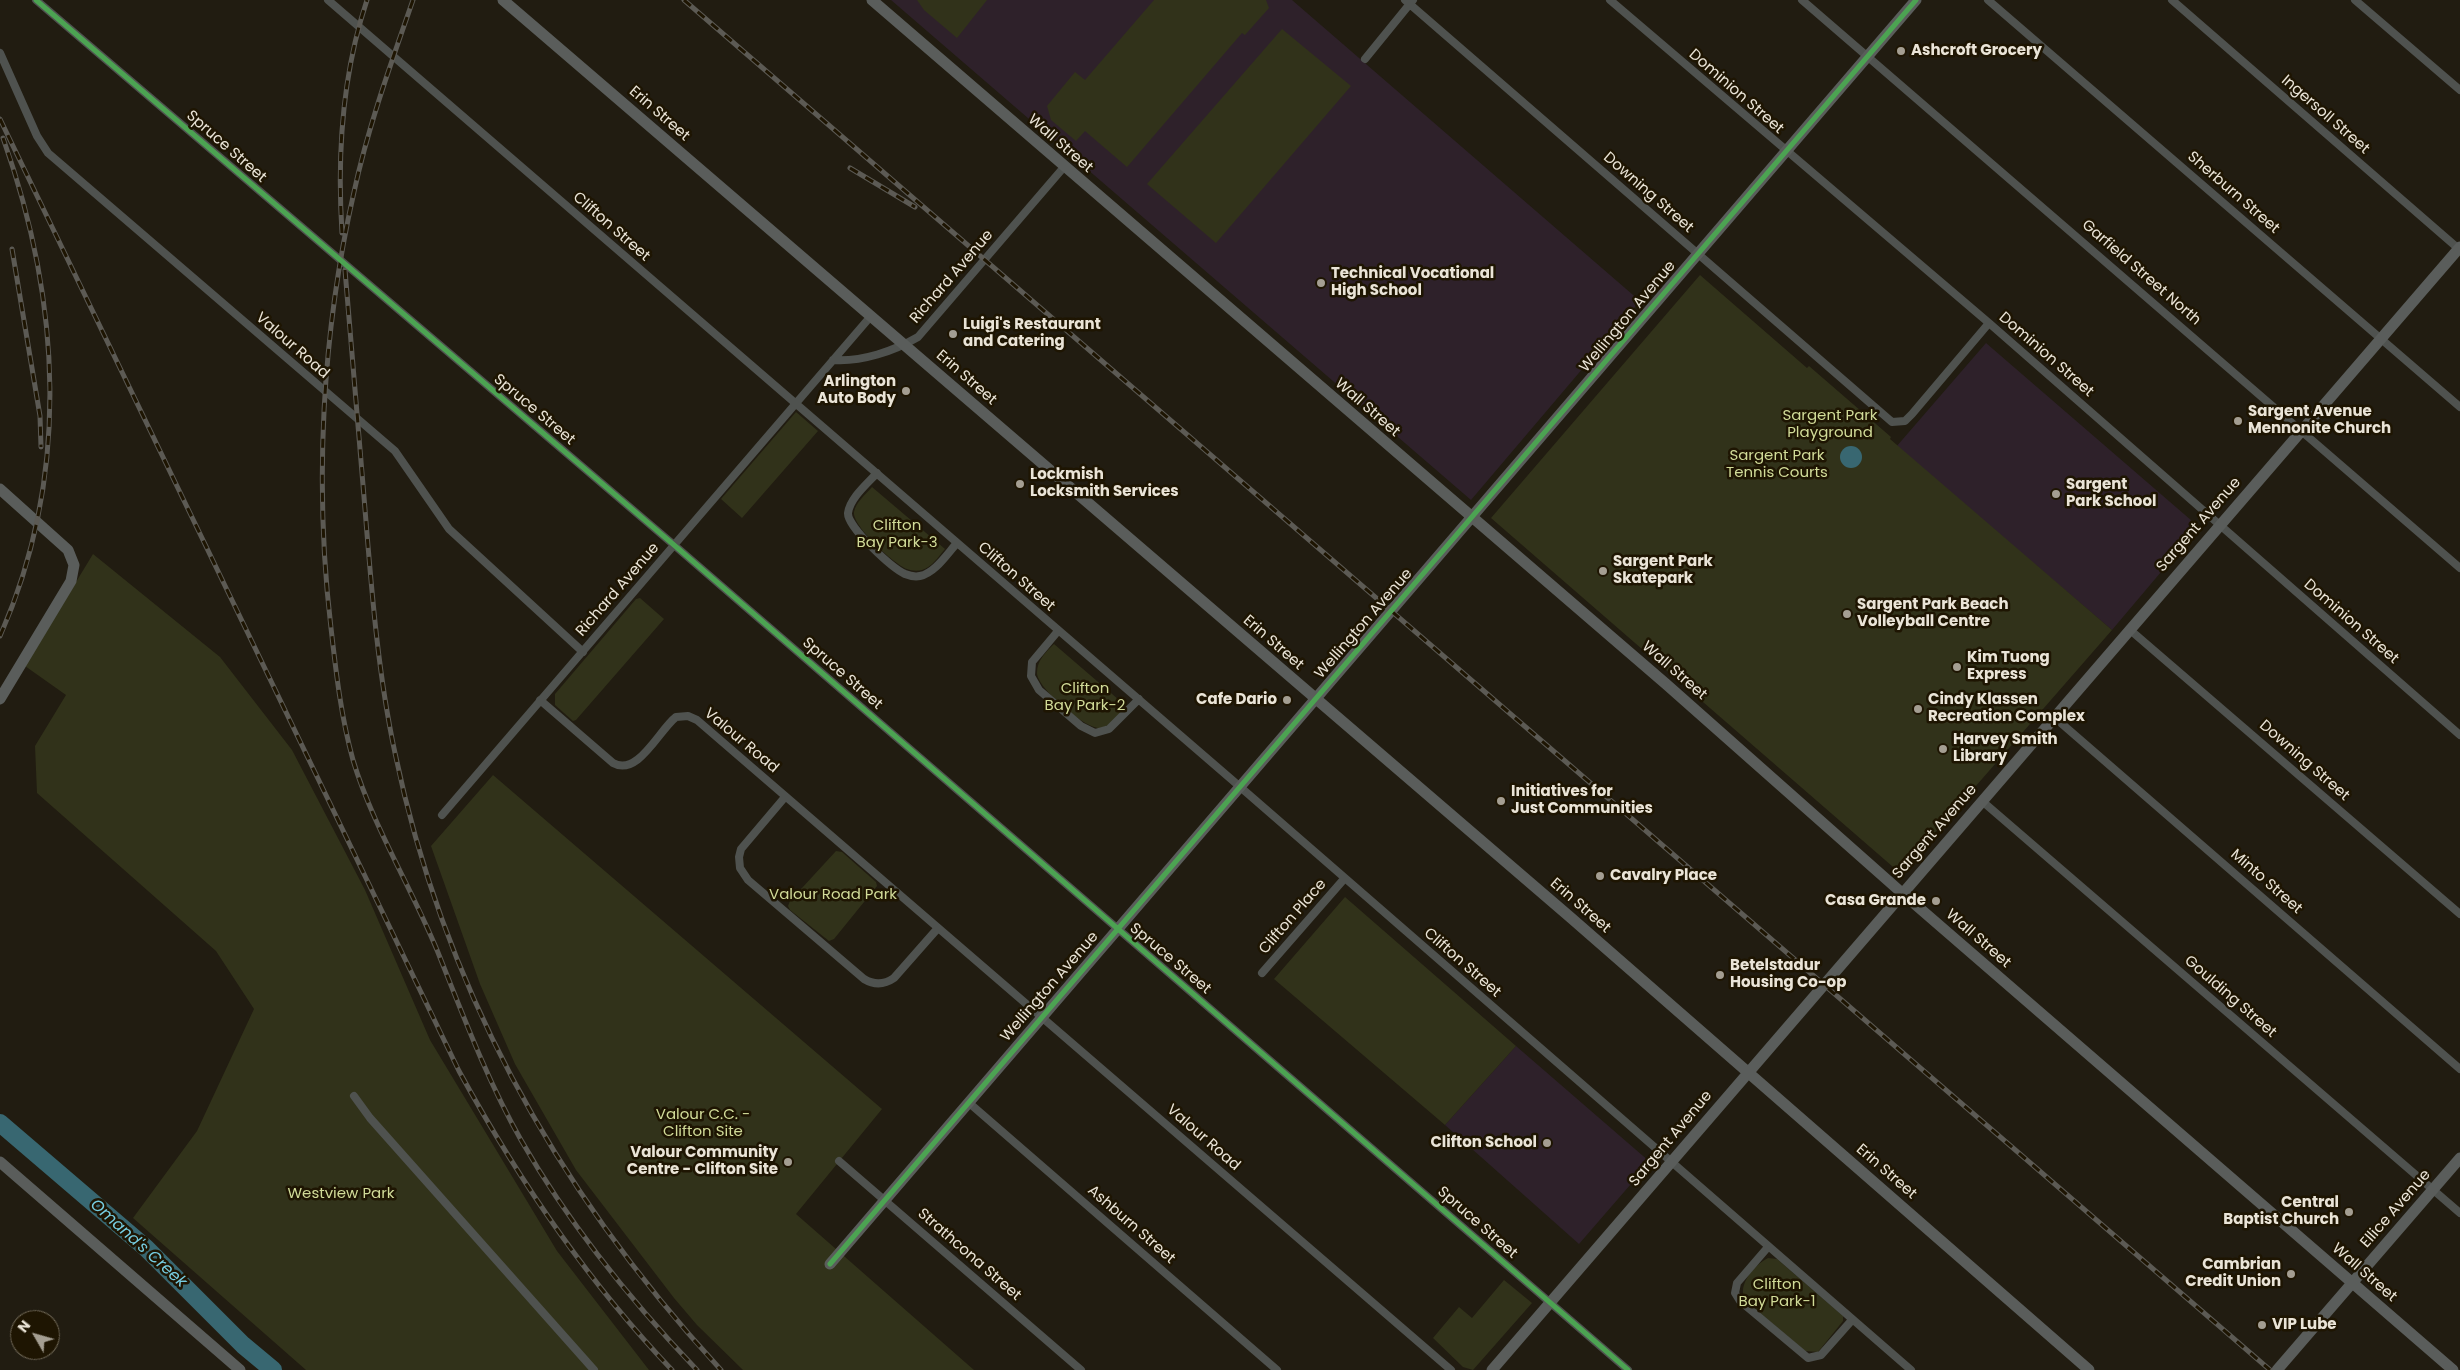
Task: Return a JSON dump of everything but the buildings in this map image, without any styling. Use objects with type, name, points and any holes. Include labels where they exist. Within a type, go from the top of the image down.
[{"type":"main road","name":"Erin Street","points":[[503,0],[1570,916],[2089,1370]]},
{"type":"main road","name":"Wall Street","points":[[872,0],[1673,690],[1902,893],[2453,1370]]},
{"type":"main road","name":"Wellington Avenue","points":[[830,1264],[1040,1017],[1472,518],[1916,0]]},
{"type":"main road","name":"Sargent Avenue","points":[[1492,1370],[2129,629],[2460,248]]},
{"type":"main road","points":[[0,489],[68,550],[74,565],[71,581],[0,699]]},
{"type":"main road","name":"Ellice Avenue","points":[[2277,1370],[2460,1158]]},
{"type":"main road","points":[[0,1162],[240,1370]]},
{"type":"street","name":"Spruce Street","points":[[36,0],[674,545],[1628,1370]]},
{"type":"street","name":"Clifton Street","points":[[328,0],[1139,699],[1852,1320],[1912,1370]]},
{"type":"street","name":"Dominion Street","points":[[1610,0],[1989,324],[2460,735]]},
{"type":"street","name":"Garfield Street North","points":[[1802,0],[2460,568]]},
{"type":"street","name":"Sherburn Street","points":[[1988,0],[2460,406]]},
{"type":"street","name":"Ingersoll Street","points":[[2172,0],[2460,248]]},
{"type":"street","points":[[2355,0],[2460,90]]},
{"type":"street","points":[[1365,59],[1409,1]]},
{"type":"street","name":"Downing Street","points":[[1409,1],[1887,418],[1898,423],[1905,421],[1989,324]]},
{"type":"street","name":"Valour Road","points":[[0,53],[37,136],[48,153],[395,451],[449,529],[582,652]]},
{"type":"street","name":"Richard Avenue","points":[[833,360],[847,361],[904,345],[918,337],[1064,167]]},
{"type":"street","name":"Richard Avenue","points":[[442,814],[872,316]]},
{"type":"street","name":"Clifton Street","points":[[877,473],[853,500],[848,513],[849,519],[857,532],[900,570],[914,576],[925,574],[935,567],[957,543]]},
{"type":"street","name":"Downing Street","points":[[2129,629],[2460,914]]},
{"type":"street","name":"Clifton Street","points":[[1058,631],[1032,662],[1031,676],[1039,690],[1081,726],[1092,732],[1106,731],[1117,724],[1139,699]]},
{"type":"street","name":"Valour Road","points":[[540,700],[613,763],[620,766],[636,761],[676,717],[694,718],[1450,1370]]},
{"type":"street","name":"Minto Street","points":[[2054,717],[2460,1068]]},
{"type":"street","points":[[785,797],[741,849],[738,861],[741,872],[748,880],[780,908],[864,979],[874,984],[886,982],[894,978],[938,928]]},
{"type":"street","name":"Goulding Street","points":[[1982,801],[2460,1213]]},
{"type":"street","name":"Clifton Place","points":[[1262,973],[1344,879]]},
{"type":"street","points":[[354,1096],[370,1118],[594,1370]]},
{"type":"street","name":"Ashburn Street","points":[[968,1102],[1277,1370]]},
{"type":"street","name":"Strathcona Street","points":[[839,1161],[1081,1370]]},
{"type":"street","points":[[1768,1246],[1737,1283],[1735,1292],[1740,1301],[1808,1358],[1821,1355],[1852,1320]]},
{"type":"shaded area","name":"Technical Vocational High School","points":[[891,0],[1292,0],[1640,301],[1471,500]]},
{"type":"shaded area","name":"Sargent Park School","points":[[1986,343],[2199,527],[2112,630],[1896,447]]},
{"type":"shaded area","name":"Clifton School","points":[[1516,1046],[1650,1162],[1579,1244],[1445,1125]]},
{"type":"green space","points":[[917,0],[987,0],[957,38],[924,10]]},
{"type":"green space","points":[[1154,0],[1266,0],[1269,8],[1245,35],[1242,33],[1127,167],[1085,131],[1076,141],[1051,120],[1047,106],[1075,72],[1085,80]]},
{"type":"green space","points":[[1282,29],[1351,86],[1216,243],[1147,184]]},
{"type":"green space","points":[[1700,275],[1807,368],[1809,366],[1891,437],[1890,439],[2112,630],[1900,873],[1491,518]]},
{"type":"green space","points":[[796,412],[818,431],[742,518],[721,499]]},
{"type":"green space","name":"Clifton Bay Park-3","points":[[872,487],[945,549],[929,566],[915,571],[907,569],[893,560],[866,535],[855,518],[854,512],[859,502]]},
{"type":"green space","name":"Westview Park","points":[[93,554],[220,657],[292,750],[365,890],[430,1040],[557,1251],[649,1370],[306,1370],[133,1218],[197,1131],[254,1009],[216,951],[37,793],[35,746],[66,695],[25,666]]},
{"type":"green space","points":[[640,598],[664,619],[576,720],[573,721],[555,705],[555,694],[636,599]]},
{"type":"green space","name":"Clifton Bay Park-2","points":[[1054,644],[1126,706],[1112,723],[1100,728],[1093,727],[1084,722],[1053,697],[1039,680],[1037,668],[1042,657]]},
{"type":"green space","name":"Valour C.C. - Clifton Site","points":[[493,775],[882,1109],[796,1214],[974,1370],[743,1370],[697,1325],[674,1298],[576,1170],[515,1064],[480,984],[431,846]]},
{"type":"green space","name":"Valour Road Park","points":[[836,851],[842,852],[876,882],[877,886],[834,939],[829,941],[790,910],[788,906],[790,901]]},
{"type":"green space","points":[[1345,897],[1516,1046],[1445,1125],[1274,979]]},
{"type":"green space","name":"Clifton Bay Park-1","points":[[1768,1258],[1777,1259],[1843,1316],[1843,1321],[1818,1352],[1805,1351],[1745,1300],[1743,1288],[1748,1276],[1757,1265]]},
{"type":"green space","points":[[1504,1280],[1532,1303],[1473,1370],[1463,1367],[1433,1338],[1459,1307],[1472,1318]]},
{"type":"water","points":[[1851,446],[1859,449],[1862,457],[1859,465],[1851,468],[1843,465],[1840,457],[1843,449]]},
{"type":"waterway","name":"Omand's Creek","points":[[0,1123],[146,1248],[243,1345],[273,1370]]},
{"type":"railway","points":[[342,233],[340,174],[343,115],[352,57],[367,0]]},
{"type":"railway","points":[[413,0],[380,95],[354,192],[343,245],[328,354],[322,464],[323,519],[331,628],[345,727],[353,760],[370,808],[427,926],[486,1071],[521,1140],[559,1202],[602,1261],[648,1317],[697,1370]]},
{"type":"railway","points":[[684,0],[2270,1370]]},
{"type":"railway","points":[[0,119],[459,1071],[505,1151],[556,1228],[611,1301],[672,1370]]},
{"type":"railway","points":[[0,636],[23,575],[39,513],[47,451],[50,388],[46,325],[37,262],[22,200],[3,138]]},
{"type":"railway","points":[[850,168],[915,207]]},
{"type":"railway","points":[[12,249],[40,416],[41,447]]},
{"type":"railway","points":[[345,270],[379,657],[395,753],[416,840],[444,924],[477,1005],[515,1084],[559,1159],[608,1232],[662,1302],[721,1370]]},
{"type":"cycle path","points":[[36,0],[674,545],[1628,1370]]},
{"type":"cycle path","points":[[830,1264],[1916,0]]},
{"type":"place","name":"Ashcroft Grocery","points":[[1901,51]]},
{"type":"place","name":"Technical Vocational High School","points":[[1321,283]]},
{"type":"place","name":"Luigi's Restaurant and Catering","points":[[953,334]]},
{"type":"place","name":"Arlington Auto Body","points":[[906,391]]},
{"type":"place","name":"Sargent Avenue Mennonite Church","points":[[2238,421]]},
{"type":"place","name":"Lockmish Locksmith Services","points":[[1020,484]]},
{"type":"place","name":"Sargent Park School","points":[[2056,494]]},
{"type":"place","name":"Sargent Park Skatepark","points":[[1603,571]]},
{"type":"place","name":"Sargent Park Beach Volleyball Centre","points":[[1847,614]]},
{"type":"place","name":"Kim Tuong Express","points":[[1957,667]]},
{"type":"place","name":"Cafe Dario","points":[[1287,700]]},
{"type":"place","name":"Cindy Klassen Recreation Complex","points":[[1918,709]]},
{"type":"place","name":"Harvey Smith Library","points":[[1943,749]]},
{"type":"place","name":"Initiatives for Just Communities","points":[[1501,801]]},
{"type":"place","name":"Cavalry Place","points":[[1600,876]]},
{"type":"place","name":"Casa Grande","points":[[1936,901]]},
{"type":"place","name":"Betelstadur Housing Co-op","points":[[1720,975]]},
{"type":"place","name":"Clifton School","points":[[1547,1143]]},
{"type":"place","name":"Valour Community Centre - Clifton Site","points":[[788,1162]]},
{"type":"place","name":"Central Baptist Church","points":[[2349,1212]]},
{"type":"place","name":"Cambrian Credit Union","points":[[2291,1274]]},
{"type":"place","name":"VIP Lube","points":[[2262,1325]]},
{"type":"park label","name":"Sargent Park Playground","points":[[1830,424]]},
{"type":"park label","name":"Sargent Park Tennis Courts","points":[[1777,464]]}]
